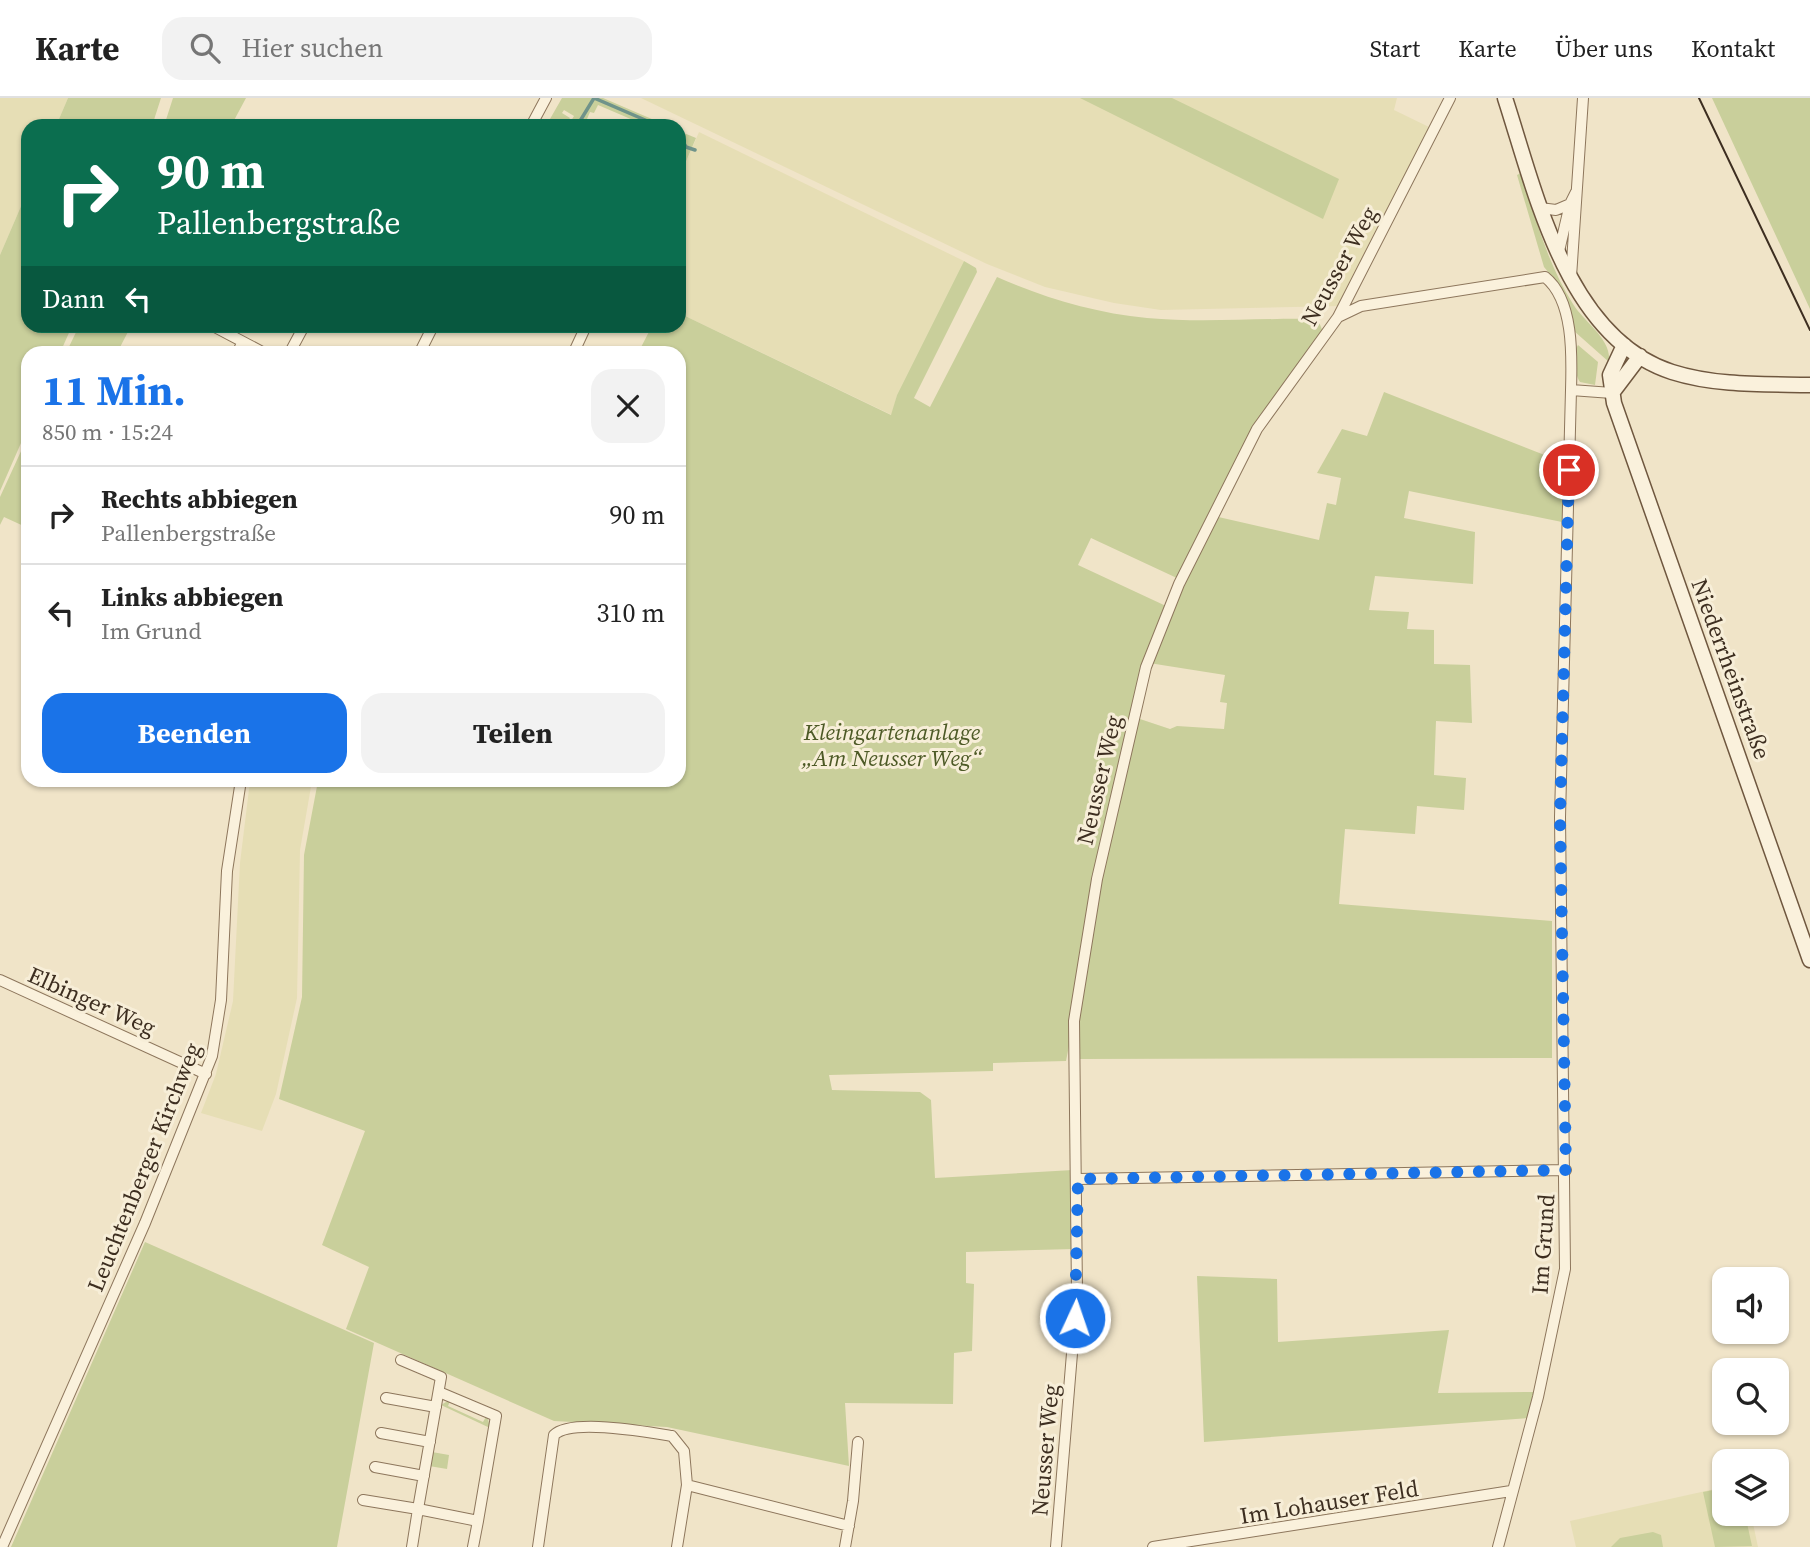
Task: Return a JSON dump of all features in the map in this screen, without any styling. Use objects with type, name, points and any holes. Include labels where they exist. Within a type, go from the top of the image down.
[{"type":"street","points":[[535,119],[546,98]]},
{"type":"street","name":"Neusser Weg","points":[[1056,1547],[1077,1293],[1078,1179],[1074,1021],[1097,879],[1146,667],[1179,584],[1257,429],[1338,317],[1450,98]]},
{"type":"street","points":[[1505,98],[1540,208],[1571,278],[1595,314],[1624,345],[1669,371],[1697,378],[1810,385]]},
{"type":"street","points":[[1571,278],[1583,98]]},
{"type":"street","points":[[1559,252],[1570,204],[1578,188]]},
{"type":"street","points":[[1540,208],[1556,210],[1570,204]]},
{"type":"street","points":[[1338,317],[1361,306],[1542,276],[1548,278],[1555,288],[1568,325],[1572,343],[1571,390],[1612,393],[1640,356]]},
{"type":"street","points":[[224,333],[249,346]]},
{"type":"street","name":"Niederrheinstraße","points":[[1624,345],[1610,376],[1612,393],[1639,479],[1810,960]]},
{"type":"street","name":"Im Grund","points":[[1498,1547],[1538,1397],[1565,1269],[1560,817],[1571,390]]},
{"type":"street","name":"Leuchtenberger Kirchweg","points":[[2,1547],[145,1223],[206,1074],[217,1038],[228,871],[240,787]]},
{"type":"street","name":"Elbinger Weg","points":[[0,981],[206,1074]]},
{"type":"street","points":[[1078,1179],[1566,1170]]},
{"type":"street","points":[[401,1360],[441,1377],[412,1547]]},
{"type":"street","points":[[439,1392],[496,1416],[473,1547]]},
{"type":"street","points":[[386,1398],[436,1407]]},
{"type":"street","points":[[538,1547],[552,1442],[560,1430],[579,1427],[672,1436],[684,1451],[687,1485],[677,1547]]},
{"type":"street","points":[[381,1433],[430,1442]]},
{"type":"street","points":[[845,1547],[858,1442]]},
{"type":"street","points":[[374,1467],[424,1476]]},
{"type":"street","points":[[687,1485],[849,1526]]},
{"type":"street","name":"Im Lohauser Feld","points":[[1153,1547],[1511,1491]]},
{"type":"street","points":[[363,1500],[478,1521]]},
{"type":"shaded area","points":[[0,98],[68,98],[59,119],[21,119],[21,206],[0,255]]},
{"type":"shaded area","points":[[641,98],[1397,98],[1394,110],[1429,127],[1339,306],[1161,310],[1114,303],[1045,287],[987,264]]},
{"type":"shaded area","points":[[699,132],[964,261],[897,395],[892,415],[686,316],[686,162]]},
{"type":"shaded area","points":[[249,787],[311,787],[300,850],[297,998],[276,1094],[262,1131],[201,1113],[216,1074],[233,1001],[240,863]]},
{"type":"shaded area","points":[[1712,1490],[1712,1526],[1754,1526],[1758,1547],[1576,1547],[1570,1521]]},
{"type":"green space","points":[[68,98],[161,98],[154,119],[59,119]]},
{"type":"green space","points":[[173,98],[246,98],[235,119],[166,119]]},
{"type":"green space","points":[[562,98],[603,98],[652,119],[631,119],[598,105],[587,119],[572,119],[574,116],[564,110],[562,113],[569,119],[550,119]]},
{"type":"green space","points":[[1080,98],[1172,98],[1339,179],[1323,219]]},
{"type":"green space","points":[[1712,98],[1810,98],[1810,309]]},
{"type":"green space","points":[[686,134],[696,138],[686,162]]},
{"type":"green space","points":[[1521,173],[1556,273],[1573,304],[1602,338],[1609,354],[1609,362],[1574,331],[1561,287],[1544,267],[1517,175]]},
{"type":"green space","points":[[21,206],[21,333],[69,333],[63,346],[21,346],[21,443],[0,491],[0,255]]},
{"type":"green space","name":"Kleingartenanlage „Am Neusser Weg“","points":[[964,261],[976,268],[977,272],[914,398],[930,407],[997,277],[1052,298],[1108,312],[1188,320],[1313,319],[1319,322],[1323,332],[1253,427],[1179,579],[1091,538],[1078,565],[1166,606],[1143,670],[1066,1061],[993,1063],[993,1071],[829,1075],[832,1090],[920,1092],[931,1100],[935,1178],[1073,1170],[1074,1249],[966,1252],[966,1283],[974,1284],[972,1351],[954,1353],[953,1404],[845,1403],[849,1466],[667,1427],[554,1421],[346,1329],[369,1267],[322,1245],[365,1131],[279,1099],[302,997],[304,855],[317,787],[686,787],[686,346],[642,346],[648,333],[686,333],[686,316],[891,415],[897,395]]},
{"type":"green space","points":[[76,333],[127,333],[121,346],[69,346]]},
{"type":"green space","points":[[1578,345],[1598,362],[1595,385],[1580,382],[1578,378],[1574,358]]},
{"type":"green space","points":[[1384,392],[1565,463],[1562,522],[1409,491],[1404,518],[1475,532],[1473,584],[1375,576],[1369,610],[1409,612],[1407,629],[1434,630],[1434,664],[1470,665],[1472,723],[1436,721],[1434,775],[1466,778],[1464,810],[1417,806],[1415,834],[1345,829],[1339,904],[1552,921],[1552,1058],[1079,1059],[1079,1016],[1089,930],[1137,718],[1170,729],[1177,726],[1224,729],[1227,703],[1220,702],[1225,675],[1149,663],[1214,516],[1319,540],[1327,503],[1336,505],[1341,478],[1317,473],[1342,429],[1367,436]]},
{"type":"green space","points":[[21,451],[21,525],[4,517],[0,525],[0,497]]},
{"type":"green space","points":[[145,1242],[374,1343],[337,1547],[11,1547]]},
{"type":"green space","points":[[1197,1276],[1277,1279],[1278,1342],[1449,1330],[1438,1393],[1535,1392],[1528,1418],[1204,1442]]},
{"type":"green space","points":[[451,1399],[448,1406],[483,1422],[487,1415],[490,1428],[441,1405]]},
{"type":"green space","points":[[432,1452],[449,1455],[447,1469],[429,1466]]},
{"type":"green space","points":[[1712,1490],[1712,1526],[1748,1526],[1752,1546],[1715,1547],[1703,1492]]},
{"type":"green space","points":[[1653,1532],[1661,1535],[1663,1547],[1611,1547],[1620,1538]]},
{"type":"waterway","points":[[594,98],[643,119]]},
{"type":"waterway","points":[[581,119],[594,98]]},
{"type":"waterway","points":[[686,147],[695,150]]},
{"type":"tram line","points":[[1699,98],[1810,330]]},
{"type":"route","points":[[1075,1318],[1078,1179],[1566,1170],[1560,817],[1569,470]]}]
